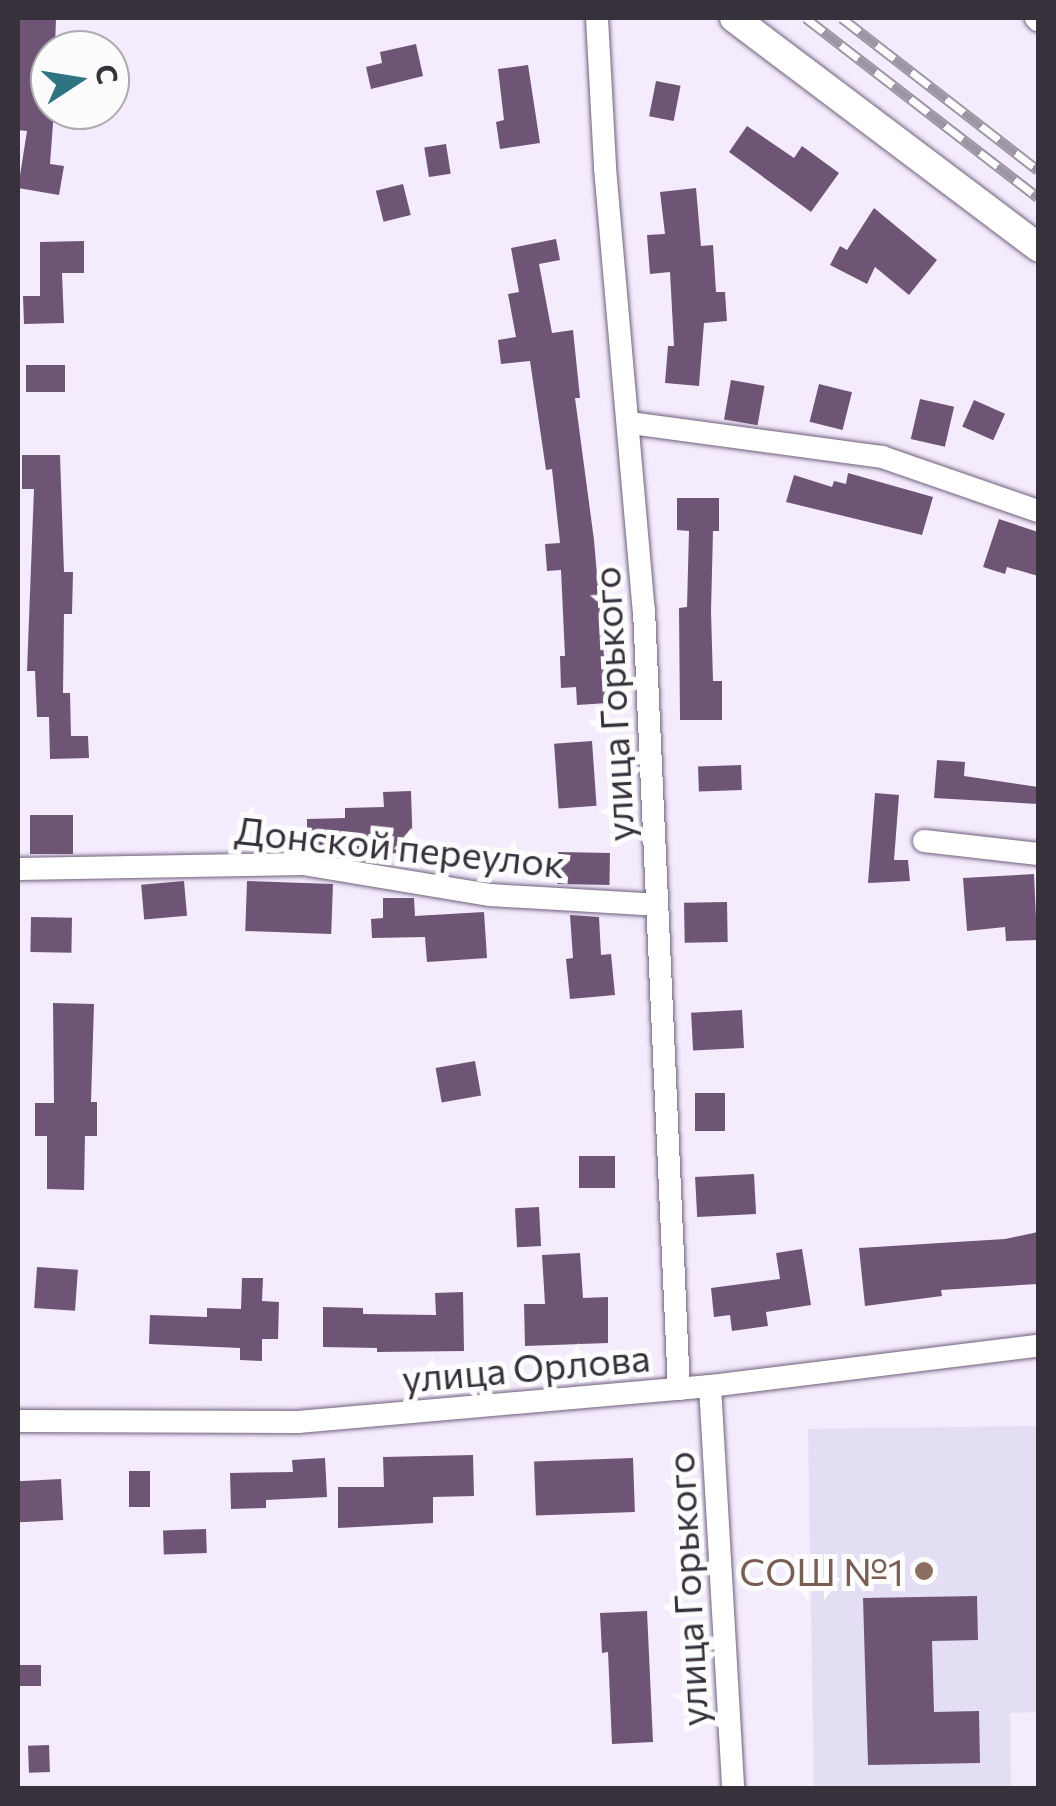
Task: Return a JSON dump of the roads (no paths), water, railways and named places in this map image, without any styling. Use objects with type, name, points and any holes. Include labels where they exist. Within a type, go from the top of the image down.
[{"type":"street","name":"улица Горького","points":[[597,18],[606,168],[631,423],[680,1389]]},
{"type":"street","points":[[734,18],[1038,247]]},
{"type":"street","points":[[631,423],[882,458],[1038,511]]},
{"type":"street","points":[[924,842],[1038,854]]},
{"type":"street","name":"Донской переулок","points":[[18,869],[303,864],[490,894],[656,905]]},
{"type":"street","name":"улица Орлова","points":[[18,1421],[298,1422],[710,1386],[1038,1346]]},
{"type":"street","name":"улица Горького","points":[[710,1386],[733,1788]]},
{"type":"railway","points":[[806,18],[1038,197]]},
{"type":"railway","points":[[842,18],[1038,170]]},
{"type":"place","name":"СОШ №1","points":[[924,1571]]}]
